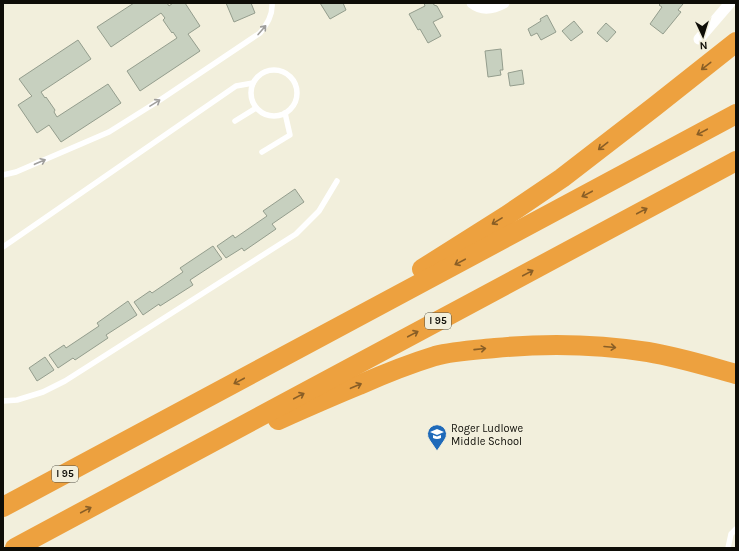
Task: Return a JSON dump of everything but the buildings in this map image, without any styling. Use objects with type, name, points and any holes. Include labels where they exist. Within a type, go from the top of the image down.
[{"type":"highway","points":[[273,362],[535,197],[587,159],[736,42]]},
{"type":"highway","name":"I 95","points":[[3,507],[736,114]]},
{"type":"highway","name":"I 95","points":[[15,548],[736,161]]},
{"type":"highway","points":[[141,480],[385,374],[415,362],[457,352],[535,345],[621,348],[649,352],[706,365],[736,374]]},
{"type":"highway","points":[[3,491],[128,440]]},
{"type":"highway","points":[[23,548],[51,528]]},
{"type":"street","points":[[472,3],[485,9],[493,8],[504,3]]},
{"type":"street","points":[[699,39],[730,3]]},
{"type":"lane","points":[[3,175],[16,172],[108,132],[160,100],[260,34],[269,21],[273,8],[272,3]]},
{"type":"lane","points":[[272,70],[280,71],[287,74],[293,80],[297,95],[295,102],[286,113],[279,116],[271,116],[264,114],[256,108],[251,98],[251,90],[258,77],[264,72],[272,70]]},
{"type":"lane","points":[[3,247],[236,86],[253,84]]},
{"type":"lane","points":[[235,121],[256,108]]},
{"type":"lane","points":[[262,152],[290,135],[286,113]]},
{"type":"lane","points":[[3,401],[17,400],[43,392],[65,381],[296,234],[319,211],[337,181]]},
{"type":"lane","points":[[728,548],[731,534],[736,529]]},
{"type":"place","name":"Roger Ludlowe Middle School","points":[[437,451]]}]
